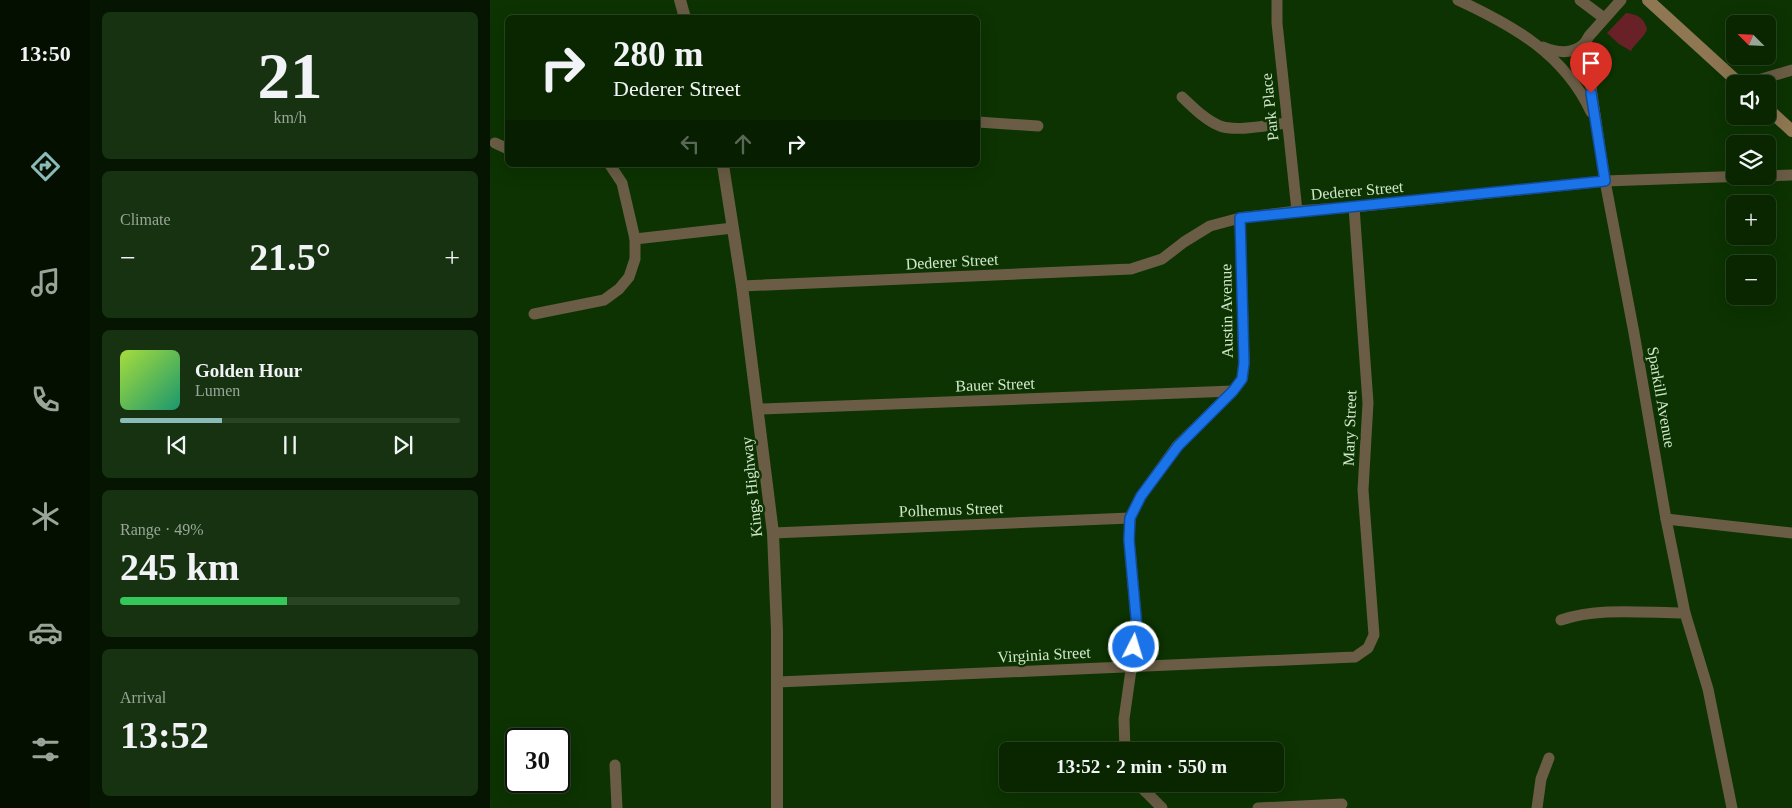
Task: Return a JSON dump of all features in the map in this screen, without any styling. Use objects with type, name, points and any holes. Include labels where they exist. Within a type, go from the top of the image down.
[{"type":"main road","points":[[1648,0],[1730,75]]},
{"type":"main road","points":[[1776,117],[1792,132]]},
{"type":"street","points":[[680,0],[684,15]]},
{"type":"street","name":"Park Place","points":[[1277,0],[1277,22],[1297,211]]},
{"type":"street","points":[[1458,0],[1496,18],[1537,44],[1554,60],[1574,84],[1596,124]]},
{"type":"street","points":[[1580,0],[1604,18]]},
{"type":"street","points":[[1537,44],[1564,53],[1579,48],[1620,0]]},
{"type":"street","name":"Sparkill Avenue","points":[[1585,43],[1605,181],[1634,333],[1666,519],[1685,613],[1708,690],[1732,808]]},
{"type":"street","points":[[1775,75],[1792,70]]},
{"type":"street","points":[[1182,97],[1202,115],[1220,126],[1238,128],[1287,124]]},
{"type":"street","points":[[980,122],[1038,126]]},
{"type":"street","points":[[495,142],[505,147]]},
{"type":"street","points":[[534,314],[604,300],[619,289],[629,277],[636,259],[635,239],[622,183],[611,167]]},
{"type":"street","name":"Kings Highway","points":[[723,167],[759,410],[773,533],[778,682],[778,808]]},
{"type":"street","points":[[1776,176],[1792,175]]},
{"type":"street","name":"Dederer Street","points":[[742,286],[1131,269],[1162,259],[1184,242],[1210,226],[1240,218],[1605,181],[1726,177]]},
{"type":"street","name":"Mary Street","points":[[1354,207],[1368,402],[1363,490],[1374,635],[1368,648]]},
{"type":"street","name":"Austin Avenue","points":[[1125,742],[1124,719],[1137,628],[1129,540],[1130,518],[1141,496],[1178,446],[1233,391],[1242,379],[1244,363],[1240,218]]},
{"type":"street","points":[[635,239],[733,228]]},
{"type":"street","name":"Bauer Street","points":[[759,410],[1233,391]]},
{"type":"street","name":"Polhemus Street","points":[[773,533],[1130,518]]},
{"type":"street","points":[[1666,519],[1792,533]]},
{"type":"street","points":[[1561,620],[1593,613],[1685,613]]},
{"type":"street","name":"Virginia Street","points":[[778,682],[1355,657],[1368,648]]},
{"type":"street","points":[[1537,808],[1541,779],[1549,758]]},
{"type":"street","points":[[615,765],[617,808]]},
{"type":"street","points":[[1146,792],[1162,808]]},
{"type":"street","points":[[1258,808],[1342,804]]},
{"type":"shaded area","points":[[1626,13],[1640,17],[1647,29],[1631,51],[1619,44],[1607,33]]},
{"type":"route","points":[[1134,647],[1137,628],[1129,540],[1130,518],[1141,496],[1178,446],[1233,391],[1242,379],[1244,363],[1240,218],[1605,181],[1591,93]]}]
